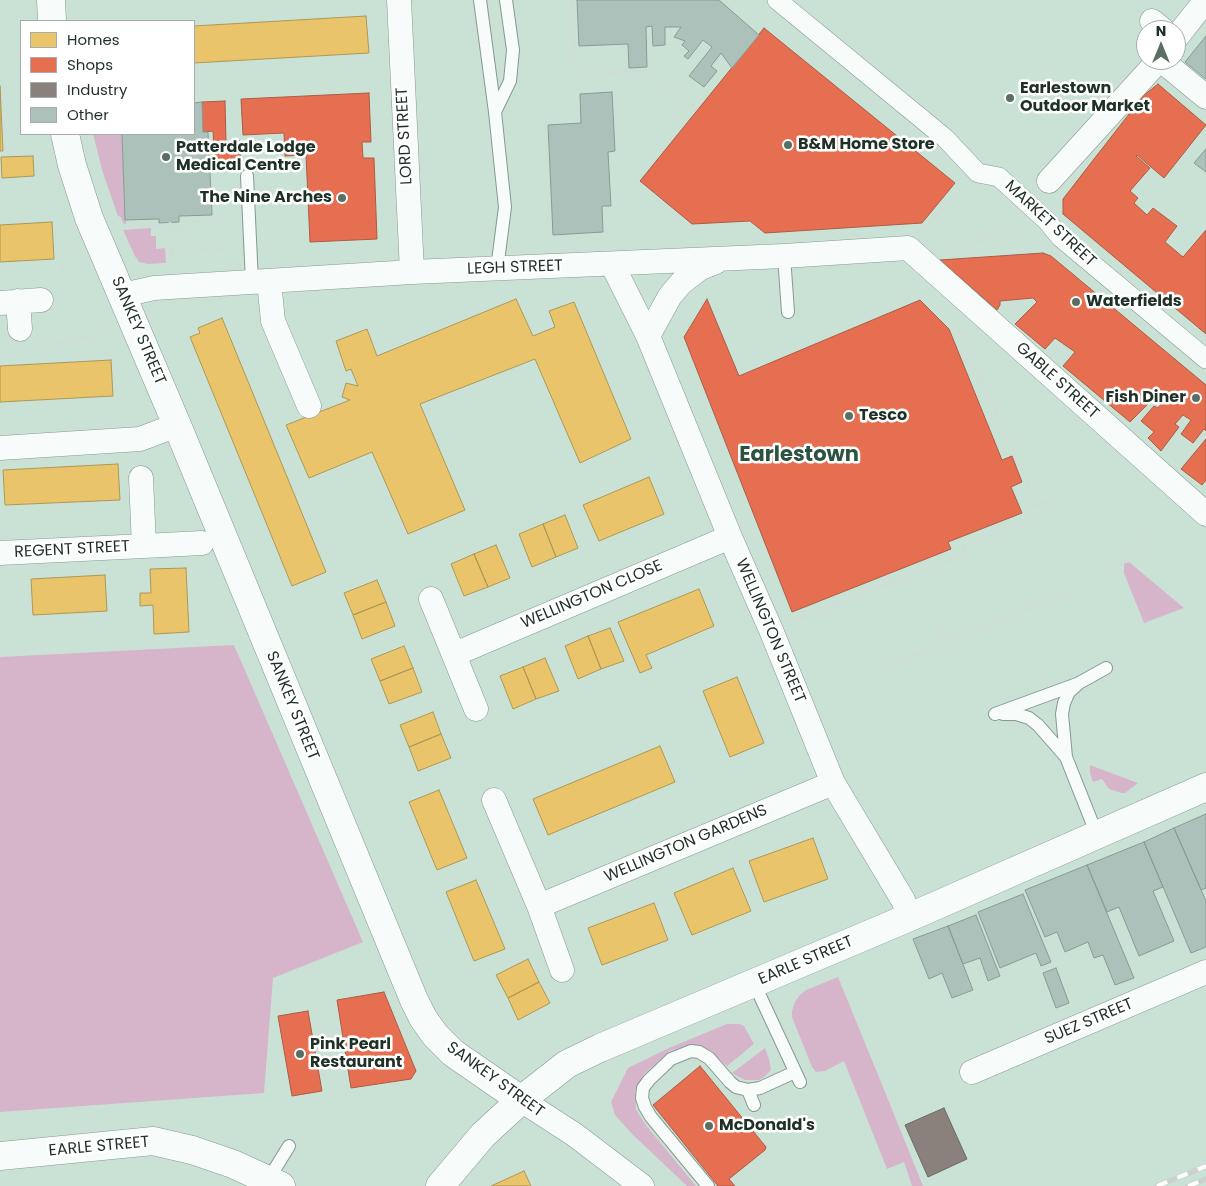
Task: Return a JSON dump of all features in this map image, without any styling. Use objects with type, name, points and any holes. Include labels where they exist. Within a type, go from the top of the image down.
[{"type":"street","points":[[51,0],[52,20]]},
{"type":"street","name":"LORD STREET","points":[[399,0],[412,272]]},
{"type":"street","points":[[777,0],[946,138],[978,173]]},
{"type":"street","points":[[1186,25],[1206,0]]},
{"type":"street","points":[[1049,181],[1151,70]]},
{"type":"street","points":[[1172,70],[1206,97]]},
{"type":"street","name":"SANKEY STREET","points":[[65,135],[72,165],[89,218],[123,295],[423,1018],[435,1035],[453,1053],[575,1135],[642,1186]]},
{"type":"street","name":"MARKET STREET","points":[[978,173],[999,177],[1047,221],[1060,237],[1206,359]]},
{"type":"street","name":"LEGH STREET","points":[[123,295],[149,288],[412,272],[784,256],[908,248]]},
{"type":"street","name":"GABLE STREET","points":[[908,248],[1206,514]]},
{"type":"street","points":[[648,336],[670,296],[681,283],[699,269],[728,258]]},
{"type":"street","name":"WELLINGTON STREET","points":[[612,264],[648,336],[833,783],[903,900],[910,917]]},
{"type":"street","points":[[261,282],[273,321],[309,406]]},
{"type":"street","points":[[20,329],[9,302],[41,300]]},
{"type":"street","points":[[0,448],[140,438],[177,425]]},
{"type":"street","name":"REGENT STREET","points":[[141,478],[144,546]]},
{"type":"street","name":"WELLINGTON CLOSE","points":[[455,654],[730,537]]},
{"type":"street","name":"REGENT STREET","points":[[0,553],[202,543]]},
{"type":"street","points":[[431,598],[476,709]]},
{"type":"street","name":"WELLINGTON GARDENS","points":[[539,906],[833,783]]},
{"type":"street","name":"EARLE STREET","points":[[440,1186],[484,1135],[521,1100],[567,1064],[600,1048],[910,917],[1206,787]]},
{"type":"street","points":[[494,800],[539,906],[562,970]]},
{"type":"street","name":"SUEZ STREET","points":[[972,1072],[1206,972]]},
{"type":"street","name":"EARLE STREET","points":[[0,1156],[153,1141],[192,1150],[233,1164],[274,1183]]},
{"type":"lane","points":[[480,0],[505,207],[497,269]]},
{"type":"lane","points":[[495,112],[510,81],[512,50],[506,0]]},
{"type":"lane","points":[[247,176],[251,248],[261,282]]},
{"type":"lane","points":[[784,256],[788,312]]},
{"type":"lane","points":[[1066,757],[1038,725],[1029,718],[1016,714],[995,714],[1079,683],[1106,668]]},
{"type":"lane","points":[[1079,683],[1069,692],[1062,714],[1066,757],[1098,835]]},
{"type":"lane","points":[[708,1186],[651,1116],[642,1098],[643,1088],[671,1059],[691,1051],[699,1052],[709,1058],[730,1082],[748,1090],[798,1077],[754,983]]},
{"type":"lane","points":[[748,1090],[754,1105]]},
{"type":"lane","points":[[274,1183],[289,1146]]},
{"type":"path","points":[[573,0],[574,66],[577,72],[583,75],[647,70],[698,109]]},
{"type":"path","points":[[925,229],[978,173]]},
{"type":"path","points":[[948,256],[1009,230],[1033,210]]},
{"type":"path","points":[[170,230],[183,229],[183,222],[249,219]]},
{"type":"path","points":[[118,226],[170,224],[172,266]]},
{"type":"path","points":[[62,276],[64,256],[74,244]]},
{"type":"path","points":[[171,251],[251,248]]},
{"type":"path","points":[[956,323],[1038,506]]},
{"type":"path","points":[[38,346],[114,333]]},
{"type":"path","points":[[771,630],[965,554],[962,547],[1033,521],[1028,510],[1052,500]]},
{"type":"path","points":[[1102,574],[1125,562],[1151,534]]},
{"type":"path","points":[[917,572],[920,580]]},
{"type":"path","points":[[887,575],[890,582]]},
{"type":"path","points":[[881,670],[1072,591]]},
{"type":"path","points":[[834,596],[837,604]]},
{"type":"path","points":[[937,618],[946,642]]},
{"type":"shaded area","points":[[93,135],[122,135],[126,224],[118,216],[103,173]]},
{"type":"shaded area","points":[[151,228],[151,236],[156,236],[156,249],[165,248],[166,263],[148,264],[139,262],[123,230]]},
{"type":"shaded area","points":[[1129,562],[1184,608],[1144,623],[1124,573],[1124,564]]},
{"type":"shaded area","points":[[234,645],[363,942],[273,978],[264,1093],[0,1112],[0,657]]},
{"type":"shaded area","points":[[1090,765],[1138,783],[1125,793],[1109,789],[1102,779],[1093,782]]},
{"type":"shaded area","points":[[838,977],[923,1186],[912,1186],[904,1162],[887,1169],[844,1061],[825,1071],[816,1072],[812,1067],[792,1017],[792,1011],[799,996],[806,990]]},
{"type":"shaded area","points":[[727,1024],[740,1024],[744,1026],[754,1044],[727,1066],[704,1047],[687,1046],[670,1051],[644,1074],[635,1091],[636,1109],[645,1124],[696,1186],[687,1186],[632,1134],[615,1115],[611,1102],[628,1068],[669,1048]]},
{"type":"shaded area","points":[[765,1048],[771,1070],[764,1077],[759,1080],[745,1080],[732,1073]]},
{"type":"building: Homes","points":[[366,16],[369,53],[195,63],[195,26]]},
{"type":"building: Homes","points":[[0,86],[3,151],[0,151]]},
{"type":"building: Homes","points":[[33,156],[34,176],[2,178],[1,157]]},
{"type":"building: Homes","points":[[52,222],[54,259],[0,262],[0,225]]},
{"type":"building: Homes","points":[[516,299],[533,336],[555,327],[549,311],[574,302],[631,439],[580,463],[535,359],[420,404],[465,510],[408,534],[372,452],[309,478],[286,425],[350,400],[342,397],[346,383],[358,386],[351,369],[346,371],[336,341],[367,329],[377,356]]},
{"type":"building: Homes","points":[[222,318],[326,572],[292,586],[190,337],[200,333],[198,328]]},
{"type":"building: Homes","points":[[111,360],[113,396],[0,402],[0,366]]},
{"type":"building: Homes","points":[[118,464],[120,500],[5,505],[3,470]]},
{"type":"building: Homes","points":[[649,477],[664,514],[599,541],[583,505]]},
{"type":"building: Homes","points":[[565,515],[578,548],[556,557],[543,524]]},
{"type":"building: Homes","points":[[543,524],[556,557],[532,567],[519,534]]},
{"type":"building: Homes","points":[[496,545],[510,578],[488,587],[474,554]]},
{"type":"building: Homes","points":[[474,554],[488,587],[464,596],[451,564]]},
{"type":"building: Homes","points":[[186,568],[189,632],[154,634],[153,605],[140,606],[140,593],[151,593],[150,569]]},
{"type":"building: Homes","points":[[105,575],[107,611],[33,615],[31,579]]},
{"type":"building: Homes","points":[[377,580],[386,602],[353,615],[344,593]]},
{"type":"building: Homes","points":[[699,589],[714,626],[646,655],[652,668],[640,673],[618,622]]},
{"type":"building: Homes","points":[[386,602],[395,626],[362,639],[353,615]]},
{"type":"building: Homes","points":[[610,628],[624,661],[601,669],[588,636]]},
{"type":"building: Homes","points":[[588,636],[601,669],[578,679],[565,646]]},
{"type":"building: Homes","points":[[404,646],[413,668],[380,681],[371,659]]},
{"type":"building: Homes","points":[[545,658],[559,691],[536,699],[523,667]]},
{"type":"building: Homes","points":[[523,667],[536,699],[513,709],[500,676]]},
{"type":"building: Homes","points":[[413,668],[422,692],[389,704],[380,681]]},
{"type":"building: Homes","points":[[737,677],[764,743],[730,757],[703,691]]},
{"type":"building: Homes","points":[[433,712],[441,734],[409,747],[400,725]]},
{"type":"building: Homes","points":[[441,734],[451,758],[418,771],[409,747]]},
{"type":"building: Homes","points":[[660,746],[675,782],[548,835],[533,799]]},
{"type":"building: Homes","points":[[439,790],[467,858],[437,870],[409,802]]},
{"type":"building: Homes","points":[[813,838],[828,879],[764,902],[749,861]]},
{"type":"building: Homes","points":[[733,868],[751,911],[692,935],[674,893]]},
{"type":"building: Homes","points":[[476,880],[505,949],[474,961],[446,892]]},
{"type":"building: Homes","points":[[654,903],[668,940],[602,965],[588,928]]},
{"type":"building: Homes","points":[[528,959],[539,982],[508,998],[496,975]]},
{"type":"building: Homes","points":[[539,982],[550,1003],[518,1020],[508,998]]},
{"type":"building: Homes","points":[[524,1171],[531,1186],[491,1186]]},
{"type":"building: Shops","name":"B&M Home Store","points":[[764,28],[955,183],[922,223],[765,233],[750,221],[692,224],[640,181]]},
{"type":"building: Shops","points":[[1158,84],[1206,125],[1164,178],[1137,155],[1150,168],[1130,191],[1138,198],[1134,203],[1147,215],[1153,208],[1177,226],[1165,242],[1183,257],[1206,230],[1206,334],[1063,214],[1063,199],[1143,96]]},
{"type":"building: Shops","name":"The Nine Arches","points":[[369,93],[371,142],[362,142],[363,158],[374,158],[377,239],[310,242],[306,155],[285,156],[284,133],[243,135],[241,99]]},
{"type":"building: Shops","points":[[225,101],[226,142],[240,141],[241,166],[215,167],[213,131],[203,132],[202,102]]},
{"type":"building: Shops","points":[[1043,253],[1051,256],[1206,385],[1206,431],[1204,429],[1193,443],[1181,434],[1191,420],[1183,415],[1175,424],[1179,427],[1161,451],[1148,438],[1154,432],[1141,421],[1154,406],[1158,408],[1164,400],[1157,395],[1130,422],[1063,366],[1075,352],[1055,338],[1045,349],[1015,324],[1037,302],[1033,298],[1000,301],[997,310],[940,260]]},
{"type":"building: Shops","name":"Tesco","points":[[707,299],[739,376],[920,300],[949,329],[1002,460],[1012,456],[1022,482],[1011,487],[1022,513],[948,542],[951,549],[792,612],[684,337]]},
{"type":"building: Shops","points":[[1206,439],[1206,480],[1202,485],[1181,469]]},
{"type":"building: Shops","points":[[384,992],[416,1071],[411,1079],[351,1088],[337,1000]]},
{"type":"building: Shops","name":"Pink Pearl Restaurant","points":[[308,1011],[322,1091],[292,1096],[278,1016]]},
{"type":"building: Shops","name":"McDonald's","points":[[700,1066],[766,1147],[765,1150],[729,1179],[735,1186],[718,1186],[653,1105]]},
{"type":"building: Industry","points":[[944,1108],[967,1159],[928,1177],[905,1125]]},
{"type":"building: Other","points":[[577,0],[719,0],[759,35],[732,68],[721,53],[711,66],[717,71],[704,87],[689,76],[712,47],[703,40],[688,59],[684,56],[689,51],[682,45],[685,41],[674,37],[681,27],[665,27],[665,45],[653,46],[652,26],[646,27],[647,67],[629,68],[628,44],[579,46]]},
{"type":"building: Other","points":[[1206,36],[1206,79],[1186,63]]},
{"type":"building: Other","points":[[612,92],[615,151],[608,152],[611,206],[602,206],[603,232],[553,235],[548,125],[581,123],[580,94]]},
{"type":"building: Other","name":"Patterdale Lodge Medical Centre","points":[[202,102],[203,132],[208,132],[212,215],[179,216],[179,222],[159,223],[159,219],[125,220],[122,135],[195,135],[195,103]]},
{"type":"building: Other","points":[[1206,149],[1206,172],[1194,163]]},
{"type":"building: Other","points":[[1206,814],[1206,888],[1201,890],[1174,828]]},
{"type":"building: Other","points":[[1174,828],[1206,901],[1206,947],[1191,953],[1144,842]]},
{"type":"building: Other","points":[[1144,842],[1163,887],[1153,891],[1174,941],[1139,956],[1119,907],[1107,912],[1087,865]]},
{"type":"building: Other","points":[[1087,865],[1134,978],[1115,985],[1103,955],[1094,958],[1088,942],[1065,952],[1057,932],[1045,937],[1025,890]]},
{"type":"building: Other","points":[[1023,894],[1051,962],[1041,966],[1036,953],[1000,968],[978,912]]},
{"type":"building: Other","points":[[976,915],[1000,976],[988,981],[980,958],[963,964],[948,926]]},
{"type":"building: Other","points":[[948,926],[973,990],[952,998],[942,973],[929,979],[913,939]]},
{"type":"building: Other","points":[[1056,968],[1069,1003],[1056,1008],[1043,973]]},
{"type":"railway","points":[[1157,1186],[1206,1166]]},
{"type":"railway","points":[[1188,1186],[1206,1179]]},
{"type":"place","name":"Earlestown Outdoor Market","points":[[1010,98]]},
{"type":"place","name":"B&M Home Store","points":[[788,145]]},
{"type":"place","name":"Patterdale Lodge Medical Centre","points":[[166,157]]},
{"type":"place","name":"The Nine Arches","points":[[342,198]]},
{"type":"place","name":"Waterfields","points":[[1076,302]]},
{"type":"place","name":"Fish Diner","points":[[1196,398]]},
{"type":"place","name":"Tesco","points":[[849,416]]},
{"type":"place","name":"Pink Pearl Restaurant","points":[[300,1054]]},
{"type":"place","name":"McDonald's","points":[[709,1126]]},
{"type":"district","name":"Earlestown","points":[[799,456]]}]
